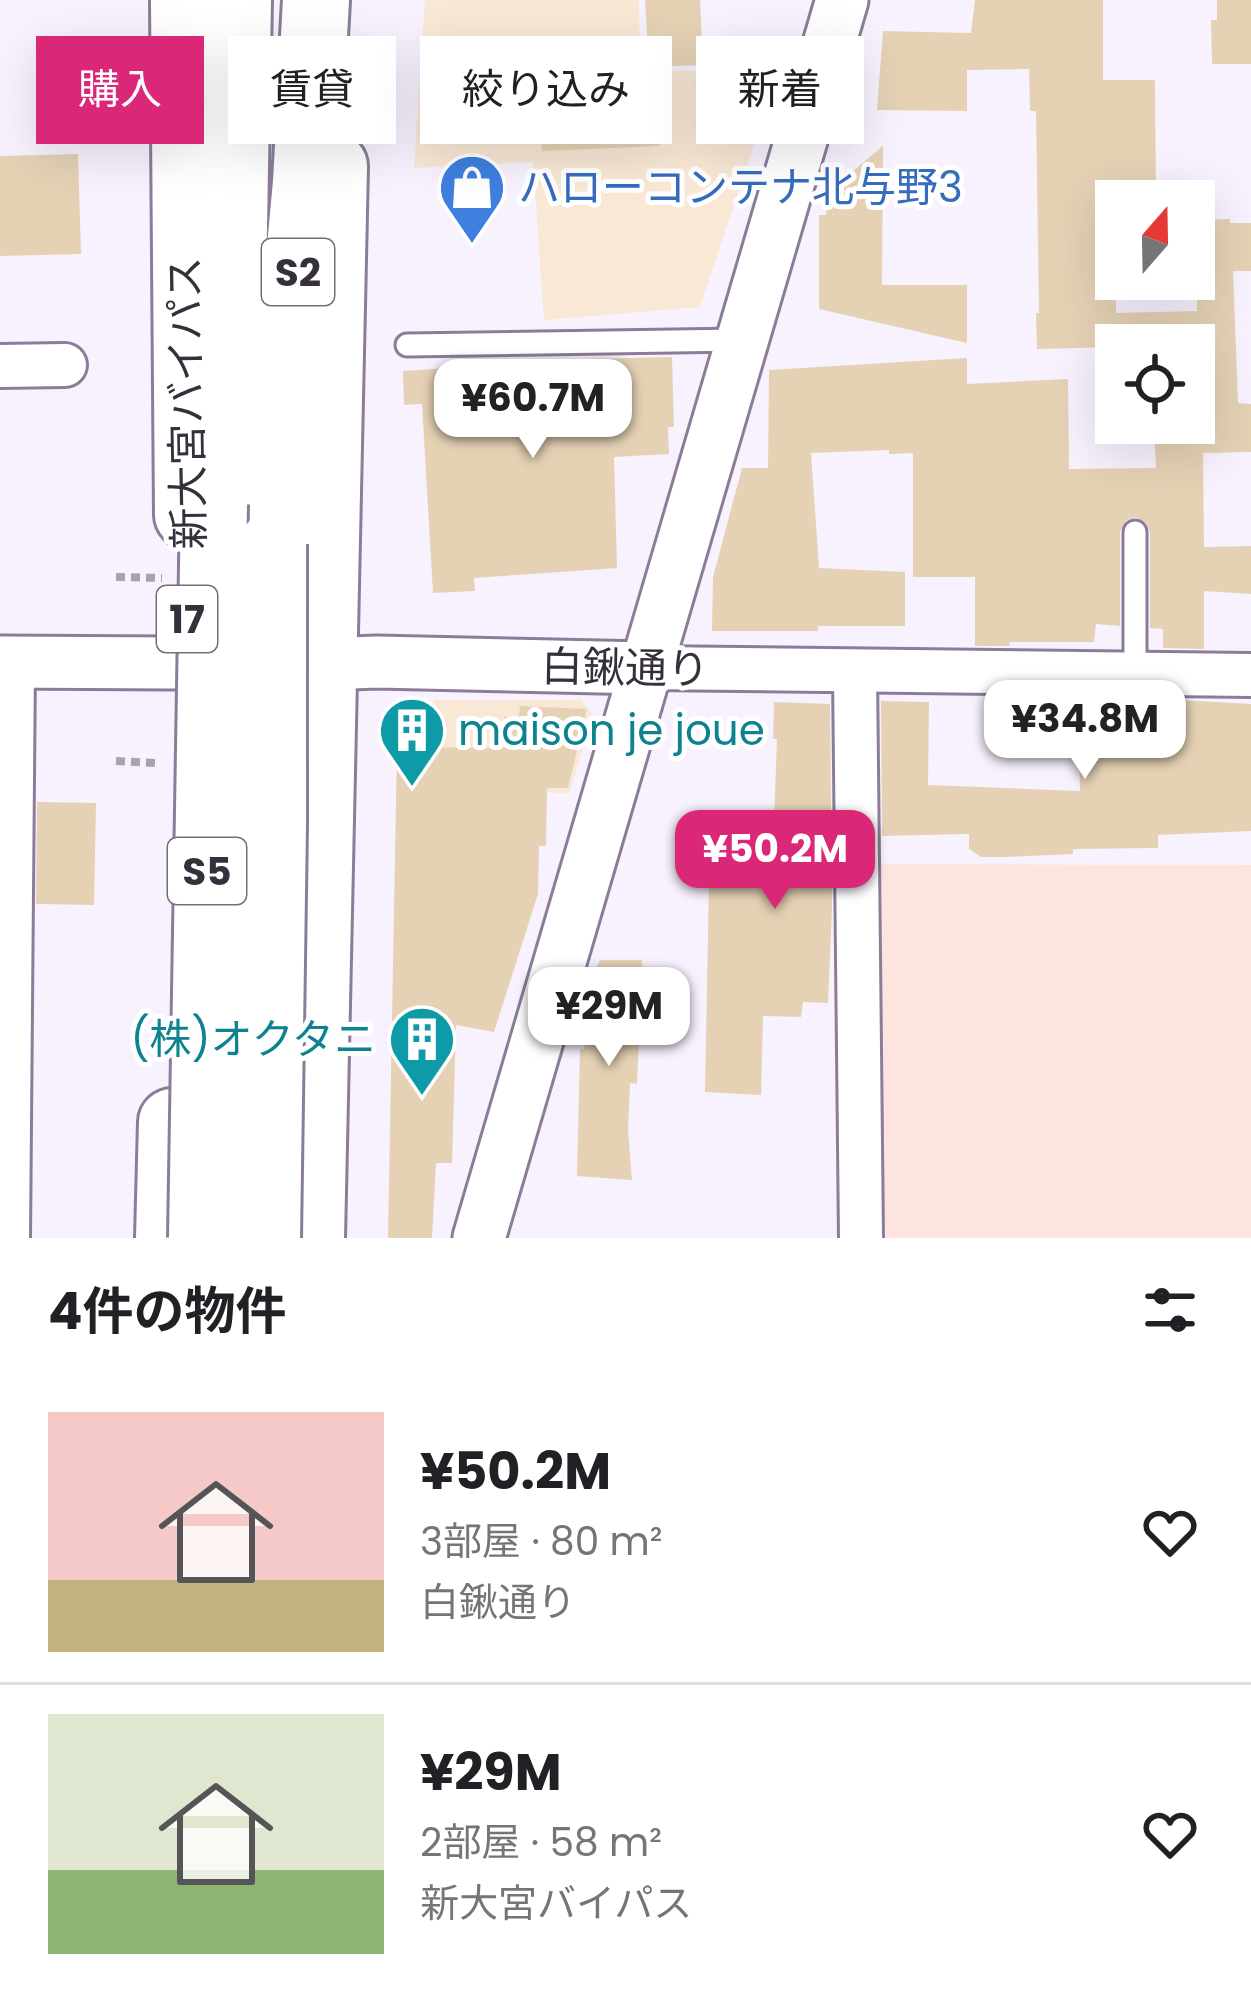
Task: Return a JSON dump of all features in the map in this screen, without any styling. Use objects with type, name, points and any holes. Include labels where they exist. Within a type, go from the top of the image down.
[{"type":"highway","name":"新大宮バイパス","points":[[169,1238],[189,579],[184,0]]},
{"type":"highway","name":"S2","points":[[200,0],[214,504]]},
{"type":"highway","points":[[214,504],[233,280],[238,0]]},
{"type":"highway","name":"S5","points":[[267,1238],[273,824],[271,281],[278,0]]},
{"type":"highway","name":"S2","points":[[273,544],[306,182],[316,0]]},
{"type":"highway","points":[[310,1238],[338,0]]},
{"type":"highway","name":"S5","points":[[202,1238],[214,504]]},
{"type":"street","points":[[479,1238],[842,0]]},
{"type":"street","points":[[0,366],[64,365]]},
{"type":"street","name":"白鍬通り","points":[[7,663],[376,662],[1251,675]]},
{"type":"street","points":[[7,663],[8,1238]]},
{"type":"street","points":[[855,672],[861,1238]]},
{"type":"lane","points":[[407,344],[740,340]]},
{"type":"lane","points":[[1135,532],[1135,674]]},
{"type":"shaded area","points":[[425,0],[639,0],[640,36],[423,36]]},
{"type":"shaded area","points":[[672,71],[696,71],[696,144],[754,144],[700,307],[544,320],[533,162],[414,168],[420,76],[420,144],[672,144]]},
{"type":"shaded area","points":[[433,700],[581,700],[593,715],[569,793],[431,790]]},
{"type":"shaded area","points":[[872,864],[1251,865],[1251,1238],[883,1238],[882,1015],[873,1014]]},
{"type":"building","points":[[645,0],[700,0],[702,36],[696,36],[696,65],[672,66],[672,36],[647,36]]},
{"type":"building","points":[[975,0],[1103,0],[1103,80],[1155,80],[1156,180],[1095,180],[1095,300],[1116,300],[1116,313],[1197,311],[1197,300],[1215,300],[1215,219],[1251,223],[1251,271],[1233,271],[1238,403],[1251,404],[1251,452],[1203,453],[1204,547],[1251,546],[1251,594],[1204,591],[1204,649],[1163,648],[1163,629],[1150,628],[1150,532],[1136,517],[1127,520],[1120,531],[1120,626],[1096,624],[1094,642],[975,646],[975,577],[913,577],[913,453],[889,454],[889,450],[811,453],[819,568],[905,572],[905,626],[712,631],[713,577],[742,468],[768,468],[769,370],[967,358],[967,384],[1068,379],[1069,469],[1156,468],[1155,444],[1215,444],[1215,324],[1095,324],[1095,348],[1037,349],[1036,111],[1030,111],[1029,69],[967,70],[967,111],[877,110],[883,31],[971,33]]},
{"type":"building","points":[[1217,0],[1251,0],[1251,64],[1212,64],[1211,20],[1217,20]]},
{"type":"building","points":[[541,144],[660,146],[542,151]]},
{"type":"building","points":[[883,146],[882,285],[967,285],[967,343],[819,309],[819,215],[826,215],[829,191]]},
{"type":"building","points":[[78,154],[81,254],[0,256],[0,156]]},
{"type":"building","points":[[672,357],[674,427],[668,427],[669,454],[614,457],[617,568],[474,578],[475,591],[433,593],[422,404],[404,405],[403,371]]},
{"type":"building","points":[[1163,699],[1251,704],[1251,831],[1158,835],[1158,848],[1073,849],[1073,854],[1004,857],[981,857],[969,849],[969,834],[882,836],[881,701],[929,702],[928,785],[1080,791],[1078,703]]},
{"type":"building","points":[[774,702],[830,704],[828,1003],[803,1002],[801,1017],[763,1016],[761,1095],[705,1092],[709,882],[755,884],[755,876],[772,877]]},
{"type":"building","points":[[520,706],[587,709],[568,788],[547,788],[546,846],[539,846],[538,894],[494,1032],[456,1025],[452,1163],[436,1163],[432,1238],[388,1238],[397,747],[507,748],[504,717],[519,717]]},
{"type":"building","points":[[37,802],[96,803],[94,905],[36,904]]},
{"type":"building","points":[[600,960],[642,960],[637,1084],[630,1083],[632,1180],[577,1176],[580,1049],[584,1049],[587,988]]},
{"type":"place","name":"ハローコンテナ北与野3","points":[[472,246]]},
{"type":"place","name":"maison je joue","points":[[412,789]]},
{"type":"place","name":"(株)オクタニ","points":[[422,1098]]}]
